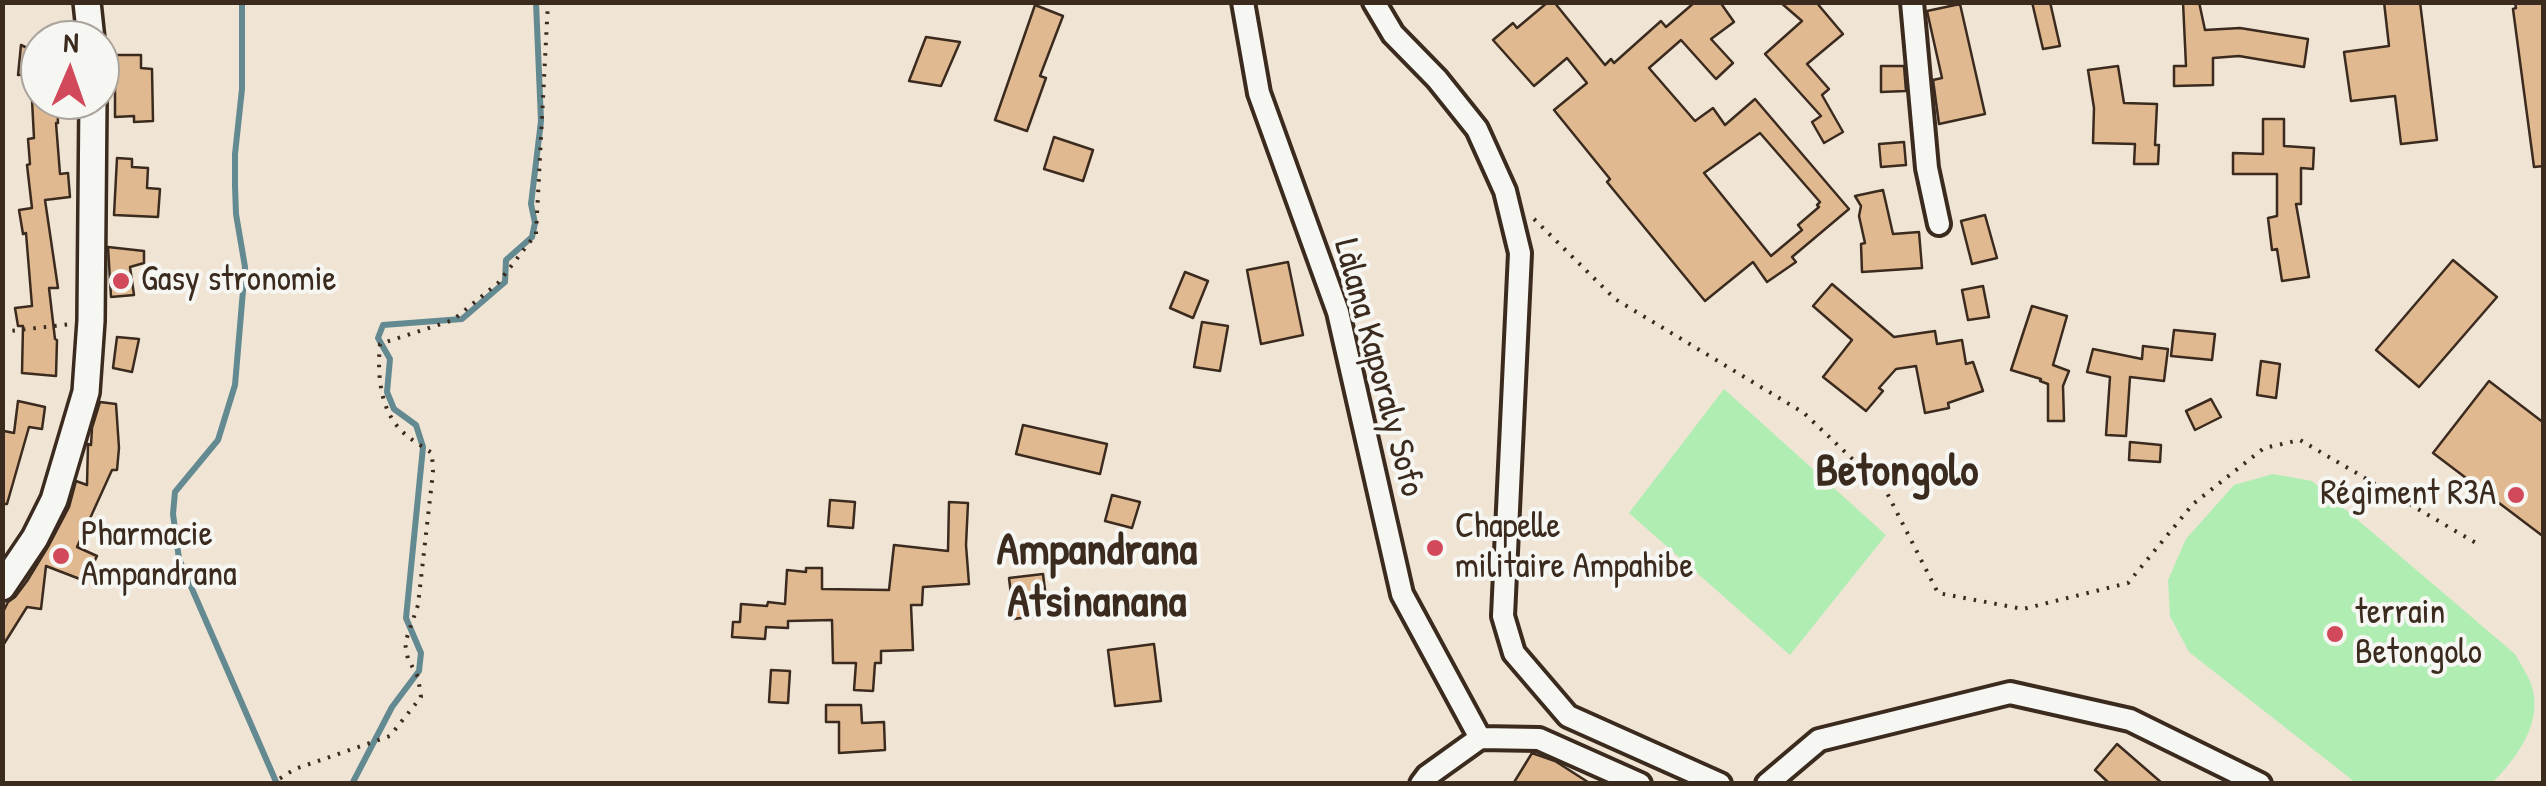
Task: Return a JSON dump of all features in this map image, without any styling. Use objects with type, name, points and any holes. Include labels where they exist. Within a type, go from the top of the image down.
[{"type":"main road","points":[[2,587],[35,538],[54,500],[86,392],[91,321],[93,120]]},
{"type":"street","name":"Làlana Kaporaly Sofo","points":[[1244,2],[1258,93],[1338,312],[1402,594],[1480,738]]},
{"type":"street","points":[[1374,2],[1393,34],[1437,78],[1477,128],[1505,191],[1520,254],[1503,616],[1514,653],[1568,716],[1720,784]]},
{"type":"street","points":[[1912,2],[1928,168],[1938,224]]},
{"type":"street","points":[[1767,784],[1819,740],[2010,693],[2130,720],[2260,784]]},
{"type":"street","points":[[1422,784],[1427,776],[1480,738],[1539,739],[1640,784]]},
{"type":"path","points":[[271,784],[295,769],[390,736],[421,697],[418,676],[404,642],[418,605],[432,453],[390,418],[377,372],[380,344],[453,320],[498,284],[536,234],[548,2]]},
{"type":"path","points":[[1533,218],[1616,299],[1804,413],[1886,490],[1938,593],[2022,609],[2128,584],[2193,504],[2264,448],[2300,440],[2476,544]]},
{"type":"path","points":[[2,332],[91,321]]},
{"type":"green space","points":[[1724,389],[1886,535],[1790,655],[1629,513]]},
{"type":"green space","name":"terrain Betongolo","points":[[2273,474],[2312,481],[2515,654],[2532,686],[2533,717],[2517,753],[2492,783],[2356,783],[2189,652],[2170,616],[2168,580],[2186,539],[2234,485]]},
{"type":"building","points":[[1548,2],[1554,2],[1605,65],[1611,59],[1614,63],[1661,21],[1666,27],[1695,2],[1720,2],[1734,22],[1711,39],[1733,63],[1716,79],[1681,40],[1649,68],[1695,121],[1713,108],[1725,125],[1755,99],[1849,209],[1792,257],[1796,262],[1767,282],[1753,262],[1705,301],[1607,182],[1610,179],[1554,110],[1587,83],[1567,58],[1534,86],[1493,40],[1513,23],[1517,28]],"holes":[[[1760,133],[1820,202],[1798,225],[1802,230],[1771,256],[1704,173]]]},
{"type":"building","points":[[1780,2],[1816,2],[1843,34],[1807,64],[1829,89],[1822,95],[1843,132],[1824,143],[1812,122],[1821,116],[1765,54],[1802,21]]},
{"type":"building","points":[[2032,2],[2050,2],[2060,46],[2043,49]]},
{"type":"building","points":[[2183,2],[2199,2],[2205,30],[2240,28],[2308,39],[2304,67],[2239,56],[2213,58],[2213,85],[2174,86],[2174,66],[2186,66]]},
{"type":"building","points":[[2384,2],[2420,2],[2437,140],[2401,144],[2395,96],[2351,101],[2344,52],[2389,46]]},
{"type":"building","points":[[2515,2],[2544,2],[2544,166],[2534,167]]},
{"type":"building","points":[[1960,4],[1985,114],[1939,124],[1933,80],[1942,78],[1927,11]]},
{"type":"building","points":[[1035,5],[1063,16],[1040,76],[1046,78],[1027,131],[995,120]]},
{"type":"building","points":[[926,37],[960,42],[941,86],[909,81]]},
{"type":"building","points":[[120,55],[141,55],[141,68],[152,69],[153,121],[134,122],[134,116],[120,117]]},
{"type":"building","points":[[1881,66],[1904,66],[1906,91],[1881,92]]},
{"type":"building","points":[[2118,66],[2124,103],[2157,104],[2158,164],[2134,164],[2135,144],[2093,143],[2094,108],[2088,70]]},
{"type":"building","points":[[2263,119],[2284,119],[2284,146],[2314,148],[2313,169],[2301,168],[2301,204],[2296,204],[2309,277],[2282,281],[2277,249],[2272,250],[2268,218],[2277,216],[2277,174],[2233,174],[2233,153],[2263,154]]},
{"type":"building","points":[[33,120],[58,120],[60,174],[68,173],[70,197],[45,200],[58,288],[49,288],[57,340],[56,376],[22,373],[23,326],[18,326],[15,308],[32,306],[26,233],[23,234],[19,210],[32,208],[27,165],[28,139],[34,138]]},
{"type":"building","points":[[1054,137],[1093,150],[1083,181],[1044,169]]},
{"type":"building","points":[[1904,142],[1906,165],[1881,167],[1879,144]]},
{"type":"building","points":[[117,158],[132,159],[132,167],[148,168],[147,188],[160,189],[158,217],[114,215]]},
{"type":"building","points":[[1883,190],[1893,234],[1919,232],[1922,268],[1862,272],[1861,244],[1865,243],[1859,216],[1861,206],[1855,196]]},
{"type":"building","points":[[1985,215],[1997,258],[1972,264],[1961,221]]},
{"type":"building","name":"Gasy stronomie","points":[[108,247],[144,251],[144,263],[130,267],[134,295],[111,297]]},
{"type":"building","points":[[2453,260],[2497,297],[2419,387],[2376,350]]},
{"type":"building","points":[[1288,262],[1303,335],[1261,344],[1247,270]]},
{"type":"building","points":[[1185,272],[1208,281],[1193,318],[1170,308]]},
{"type":"building","points":[[1832,284],[1894,337],[1935,331],[1937,344],[1962,340],[1966,364],[1973,362],[1983,391],[1948,403],[1949,408],[1925,413],[1916,366],[1896,369],[1866,411],[1823,377],[1852,340],[1813,306]]},
{"type":"building","points":[[1983,286],[1989,317],[1968,320],[1962,290]]},
{"type":"building","points":[[2032,306],[2067,316],[2053,365],[2069,371],[2063,386],[2064,421],[2048,421],[2048,384],[2011,370]]},
{"type":"building","points":[[1202,322],[1228,326],[1220,371],[1194,367]]},
{"type":"building","points":[[2174,330],[2215,334],[2212,360],[2171,356]]},
{"type":"building","points":[[117,337],[139,339],[132,372],[113,368]]},
{"type":"building","points":[[2143,346],[2168,349],[2164,381],[2130,377],[2126,436],[2106,435],[2110,377],[2087,372],[2093,349],[2142,359]]},
{"type":"building","points":[[2261,361],[2280,364],[2276,398],[2257,395]]},
{"type":"building","name":"Régiment R3A","points":[[2489,381],[2544,423],[2544,537],[2433,453]]},
{"type":"building","points":[[2211,399],[2221,417],[2195,430],[2186,411]]},
{"type":"building","points":[[18,401],[45,407],[42,429],[29,427],[7,504],[2,504],[2,440],[4,431],[14,433]]},
{"type":"building","points":[[100,402],[116,404],[117,470],[112,470],[77,547],[97,556],[85,581],[46,566],[41,609],[27,607],[2,647],[2,614],[8,602],[27,581],[49,545],[69,507],[76,481],[87,485],[88,444],[91,445]]},
{"type":"building","points":[[1023,425],[1107,444],[1100,474],[1016,454]]},
{"type":"building","points":[[2130,442],[2161,445],[2160,462],[2129,460]]},
{"type":"building","points":[[1112,495],[1140,502],[1132,528],[1105,521]]},
{"type":"building","points":[[830,500],[855,502],[853,528],[828,526]]},
{"type":"building","points":[[949,502],[968,503],[969,584],[923,587],[922,605],[911,605],[913,650],[881,651],[881,663],[875,663],[873,691],[854,690],[856,663],[833,663],[832,620],[788,621],[788,628],[766,627],[765,639],[732,637],[733,622],[740,622],[741,604],[785,604],[787,570],[806,572],[806,568],[822,568],[822,589],[889,590],[894,545],[948,551]]},
{"type":"building","points":[[1043,574],[1048,614],[1014,619],[1009,578]]},
{"type":"building","points":[[1154,644],[1161,701],[1115,706],[1108,650]]},
{"type":"building","points":[[771,670],[790,671],[788,703],[769,702]]},
{"type":"building","points":[[826,705],[861,705],[862,723],[884,722],[885,750],[839,753],[839,722],[826,722]]},
{"type":"building","points":[[2117,744],[2163,784],[2110,784],[2095,770]]},
{"type":"building","points":[[1532,753],[1555,761],[1591,784],[1513,784]]},
{"type":"waterway","points":[[242,2],[242,89],[235,186],[245,267],[235,385],[218,440],[175,492],[173,514],[179,559],[277,784]]},
{"type":"waterway","points":[[352,784],[392,707],[419,671],[421,653],[406,618],[423,447],[416,425],[394,409],[387,392],[390,359],[378,338],[383,325],[462,319],[505,282],[506,260],[532,237],[535,223],[531,204],[541,121],[536,2]]},
{"type":"place","name":"Gasy stronomie","points":[[121,281]]},
{"type":"place","name":"Régiment R3A","points":[[2516,495]]},
{"type":"place","name":"Chapelle militaire Ampahibe","points":[[1435,548]]},
{"type":"place","name":"Pharmacie Ampandrana","points":[[61,556]]},
{"type":"place","name":"terrain Betongolo","points":[[2335,634]]},
{"type":"district","name":"Betongolo","points":[[1897,473]]},
{"type":"district","name":"Ampandrana Atsinanana","points":[[1097,578]]}]
